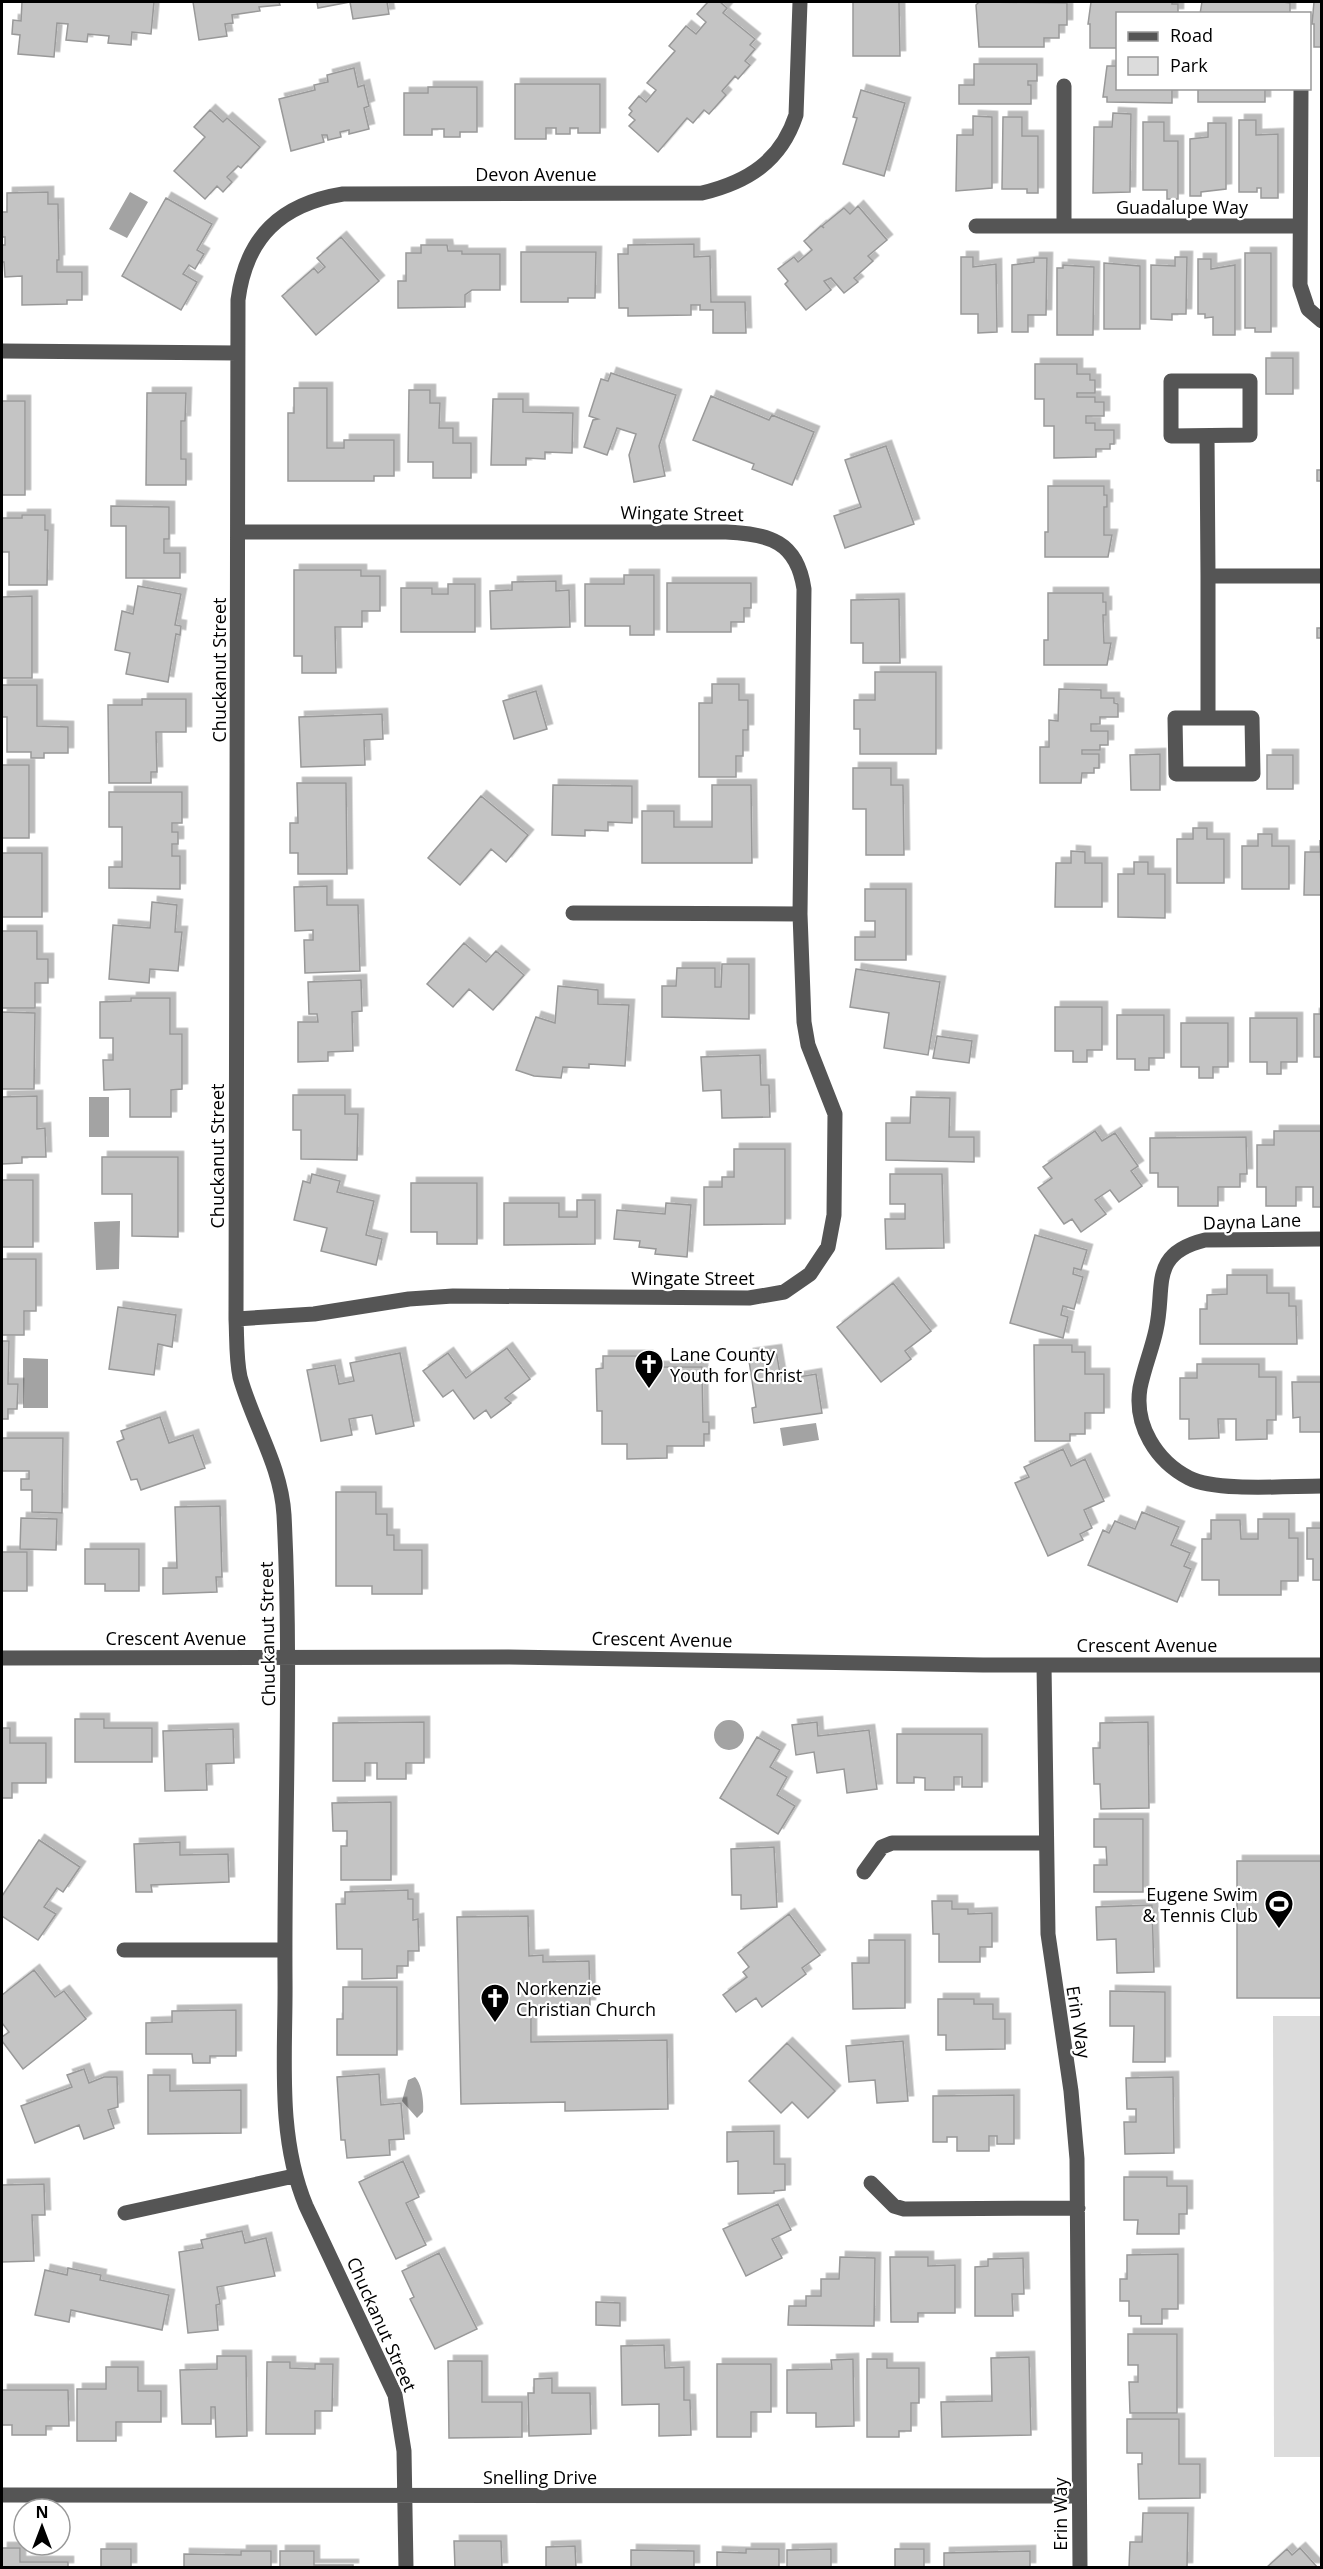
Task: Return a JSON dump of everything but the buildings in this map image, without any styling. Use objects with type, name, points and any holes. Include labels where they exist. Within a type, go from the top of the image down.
[{"type":"street","name":"Devon Avenue","points":[[238,354],[238,300],[246,262],[266,230],[278,219],[298,206],[319,198],[343,194],[702,193],[728,187],[748,178],[775,155],[791,129],[796,115],[801,2]]},
{"type":"street","points":[[1064,86],[1064,226]]},
{"type":"street","points":[[1301,90],[1301,293],[1308,309],[1322,321]]},
{"type":"street","name":"Guadalupe Way","points":[[976,226],[1300,226]]},
{"type":"street","points":[[2,351],[238,354]]},
{"type":"street","name":"Chuckanut Street","points":[[238,354],[236,1319],[240,1376],[274,1464],[282,1495],[288,1658],[286,2126],[294,2176],[393,2389],[403,2436],[406,2568]]},
{"type":"street","points":[[1171,381],[1250,381],[1250,435],[1208,436],[1171,436],[1171,381]]},
{"type":"street","points":[[1208,436],[1208,718]]},
{"type":"street","name":"Wingate Street","points":[[236,1319],[314,1314],[409,1299],[453,1296],[749,1298],[784,1292],[799,1283],[820,1262],[832,1229],[835,1125],[832,1103],[805,1038],[800,914],[804,589],[800,568],[782,545],[768,537],[726,532],[239,532]]},
{"type":"street","points":[[1208,576],[1322,576]]},
{"type":"street","points":[[1175,718],[1208,718],[1252,718],[1253,774],[1176,774],[1175,718]]},
{"type":"street","points":[[573,913],[800,914]]},
{"type":"street","name":"Dayna Lane","points":[[1322,1239],[1205,1240],[1191,1243],[1170,1257],[1160,1279],[1157,1327],[1142,1380],[1139,1402],[1144,1428],[1155,1450],[1164,1461],[1190,1479],[1217,1485],[1322,1486]]},
{"type":"street","name":"Crescent Avenue","points":[[2,1658],[509,1657],[1044,1665],[1322,1665]]},
{"type":"street","name":"Erin Way","points":[[1044,1665],[1044,1843],[1050,1959],[1072,2102],[1078,2208],[1080,2568]]},
{"type":"street","points":[[864,1872],[882,1847],[892,1843],[1044,1843]]},
{"type":"street","points":[[124,1950],[285,1950]]},
{"type":"street","points":[[125,2212],[294,2176]]},
{"type":"street","points":[[871,2183],[894,2206],[904,2209],[1078,2208]]},
{"type":"street","name":"Snelling Drive","points":[[2,2495],[1079,2496]]},
{"type":"green space","points":[[1273,2016],[1321,2016],[1321,2457],[1274,2457]]},
{"type":"shaded area","points":[[130,192],[148,202],[127,238],[109,229]]},
{"type":"shaded area","points":[[89,1097],[109,1097],[109,1137],[89,1137]]},
{"type":"shaded area","points":[[120,1221],[119,1269],[96,1270],[94,1222]]},
{"type":"shaded area","points":[[23,1358],[48,1359],[48,1408],[23,1408]]},
{"type":"shaded area","points":[[816,1423],[819,1440],[783,1446],[780,1428]]},
{"type":"shaded area","points":[[729,1720],[735,1721],[743,1729],[743,1741],[735,1749],[729,1750],[723,1749],[715,1741],[714,1735],[715,1729],[723,1721]]},
{"type":"shaded area","points":[[415,2077],[421,2089],[423,2103],[423,2112],[417,2118],[402,2101],[408,2080]]},
{"type":"place","name":"Lane County Youth for Christ","points":[[649,1390]]},
{"type":"place","name":"Eugene Swim & Tennis Club","points":[[1279,1930]]},
{"type":"place","name":"Norkenzie Christian Church","points":[[495,2024]]}]
